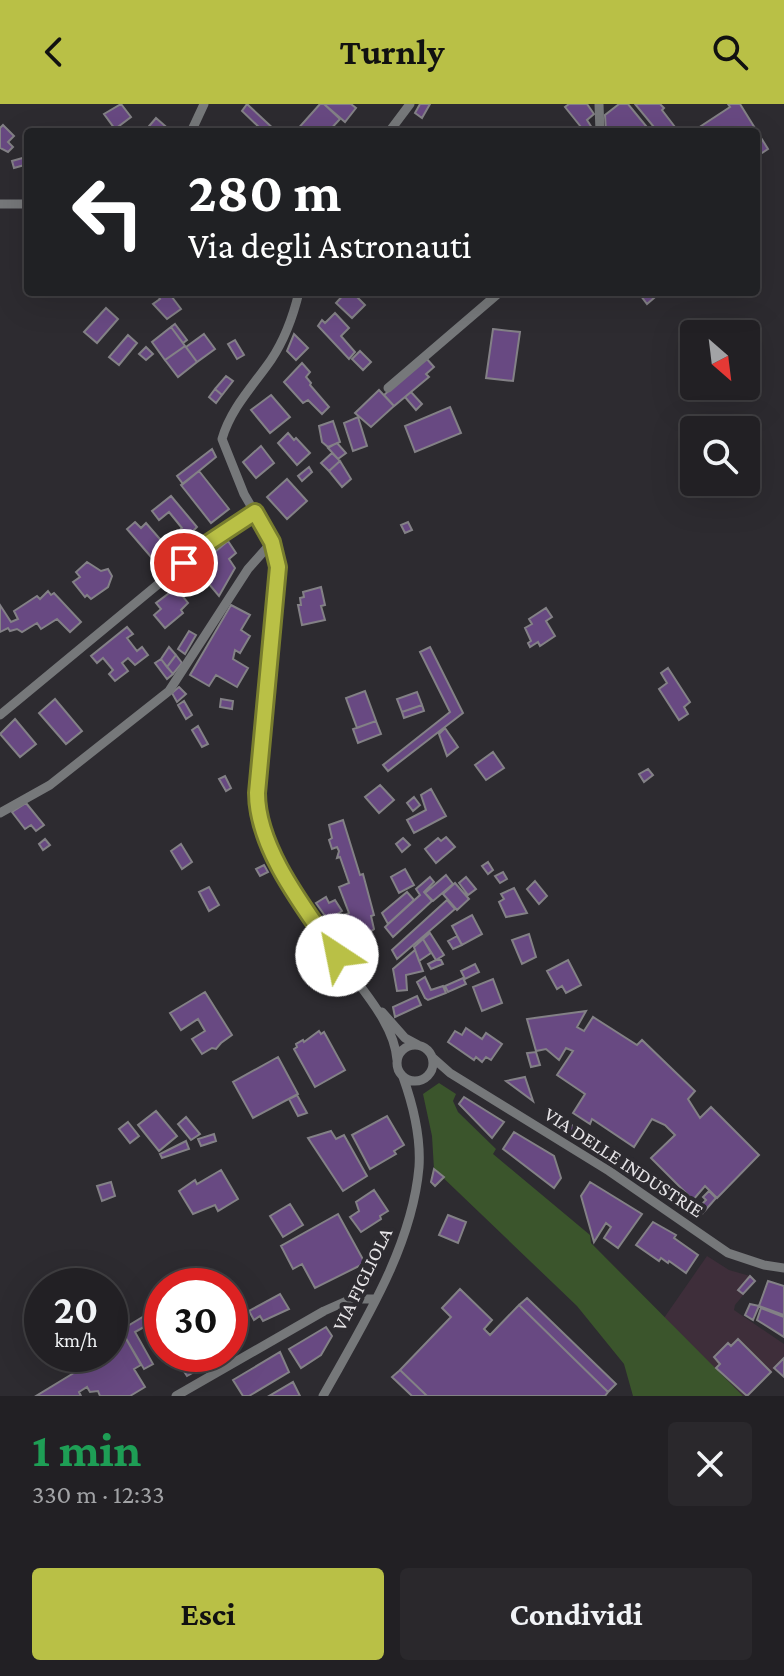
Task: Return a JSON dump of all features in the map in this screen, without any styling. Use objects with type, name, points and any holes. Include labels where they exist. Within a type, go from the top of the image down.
[{"type":"street","points":[[193,128],[204,104]]},
{"type":"street","points":[[392,128],[410,104]]},
{"type":"street","points":[[599,104],[600,128]]},
{"type":"street","points":[[0,204],[24,204]]},
{"type":"street","points":[[298,296],[282,341],[232,412],[222,439],[240,483],[272,542],[278,567],[263,713],[258,817],[266,841],[302,902],[379,1010],[403,1077],[420,1080]]},
{"type":"street","points":[[388,388],[495,296]]},
{"type":"street","points":[[0,715],[208,543],[255,512]]},
{"type":"street","points":[[0,813],[50,785],[169,691],[248,569],[272,542]]},
{"type":"street","name":"VIA DELLE INDUSTRIE","points":[[379,1010],[405,1038],[450,1073],[609,1171],[728,1253],[784,1268]]},
{"type":"street","points":[[397,1060],[403,1050],[419,1046]]},
{"type":"street","points":[[430,1073],[432,1057]]},
{"type":"street","points":[[411,1101],[420,1080],[430,1073],[450,1073]]},
{"type":"street","name":"VIA FIGLIOLA","points":[[323,1396],[403,1242],[413,1207],[419,1166],[418,1139],[403,1077]]},
{"type":"street","points":[[176,1396],[324,1311],[351,1299],[374,1299]]},
{"type":"shaded area","points":[[707,1256],[755,1281],[734,1310],[784,1344],[784,1358],[749,1396],[743,1396],[664,1318]]},
{"type":"green space","points":[[439,1083],[456,1094],[453,1101],[458,1112],[496,1149],[493,1154],[590,1235],[591,1243],[743,1396],[633,1396],[624,1364],[577,1306],[434,1169],[432,1136],[423,1094]]},
{"type":"building","points":[[121,104],[131,117],[114,128],[104,114]]},
{"type":"building","points":[[247,104],[273,128],[260,128],[242,111]]},
{"type":"building","points":[[320,104],[340,119],[332,128],[299,128]]},
{"type":"building","points":[[324,104],[351,104],[356,108],[345,122]]},
{"type":"building","points":[[420,104],[430,104],[422,118],[415,113]]},
{"type":"building","points":[[569,104],[587,104],[594,114],[587,120],[592,128],[582,128],[565,107]]},
{"type":"building","points":[[619,104],[628,104],[648,128],[606,128],[605,115]]},
{"type":"building","points":[[635,104],[660,104],[675,127],[655,128]]},
{"type":"building","points":[[728,104],[740,104],[755,128],[698,128],[730,107]]},
{"type":"building","points":[[156,118],[167,128],[147,128]]},
{"type":"building","points":[[3,125],[14,136],[8,142],[13,147],[8,152],[0,148],[0,128]]},
{"type":"building","points":[[760,136],[768,149],[760,154]]},
{"type":"building","points":[[24,158],[24,165],[14,168],[12,161]]},
{"type":"building","points":[[158,296],[173,296],[181,309],[167,319],[153,304],[160,299]]},
{"type":"building","points":[[342,296],[356,296],[365,305],[352,318],[336,303]]},
{"type":"building","points":[[641,296],[656,296],[647,304]]},
{"type":"building","points":[[106,308],[118,319],[97,343],[84,332]]},
{"type":"building","points":[[335,313],[349,328],[341,336],[355,352],[349,359],[318,326]]},
{"type":"building","points":[[175,324],[187,340],[183,343],[171,327]]},
{"type":"building","points":[[171,327],[185,346],[165,360],[152,342]]},
{"type":"building","points":[[493,329],[520,332],[513,381],[486,378]]},
{"type":"building","points":[[204,334],[215,349],[197,362],[186,347]]},
{"type":"building","points":[[294,334],[308,348],[296,360],[287,351]]},
{"type":"building","points":[[128,335],[137,343],[119,365],[109,357]]},
{"type":"building","points":[[235,340],[244,355],[237,359],[228,344]]},
{"type":"building","points":[[185,346],[197,362],[178,377],[165,360]]},
{"type":"building","points":[[146,347],[153,354],[146,360],[139,354]]},
{"type":"building","points":[[360,351],[371,362],[363,370],[352,359]]},
{"type":"building","points":[[426,358],[434,367],[426,374],[429,377],[394,406],[384,395]]},
{"type":"building","points":[[302,363],[310,372],[306,377],[310,385],[329,407],[322,414],[308,400],[303,403],[284,382]]},
{"type":"building","points":[[226,376],[233,381],[222,395],[215,389]]},
{"type":"building","points":[[215,389],[222,395],[216,403],[209,397]]},
{"type":"building","points":[[379,390],[394,406],[371,427],[355,413]]},
{"type":"building","points":[[411,392],[422,404],[416,410],[405,397]]},
{"type":"building","points":[[271,395],[290,417],[270,433],[251,410]]},
{"type":"building","points":[[450,407],[461,433],[415,452],[405,426]]},
{"type":"building","points":[[358,417],[367,446],[353,451],[344,423]]},
{"type":"building","points":[[333,421],[340,442],[328,447],[322,442],[319,426]]},
{"type":"building","points":[[288,433],[310,453],[297,465],[278,443]]},
{"type":"building","points":[[337,443],[346,453],[338,459],[328,448]]},
{"type":"building","points":[[261,446],[274,463],[256,478],[243,462]]},
{"type":"building","points":[[212,449],[216,457],[183,484],[177,476]]},
{"type":"building","points":[[332,453],[340,461],[329,471],[321,463]]},
{"type":"building","points":[[340,461],[351,479],[342,487],[329,471]]},
{"type":"building","points":[[309,467],[312,472],[302,481],[298,476]]},
{"type":"building","points":[[199,471],[229,509],[211,523],[181,485]]},
{"type":"building","points":[[287,479],[307,501],[287,519],[267,497]]},
{"type":"building","points":[[171,496],[197,527],[180,545],[173,536],[182,528],[169,512],[159,520],[152,511]]},
{"type":"building","points":[[135,522],[141,528],[146,523],[172,553],[158,565],[127,529]]},
{"type":"building","points":[[408,522],[412,530],[405,533],[401,525]]},
{"type":"building","points":[[228,541],[236,553],[229,559],[235,568],[219,596],[193,565],[202,556],[205,560]]},
{"type":"building","points":[[87,562],[101,571],[108,569],[112,576],[108,587],[91,599],[87,595],[85,597],[73,582],[80,577],[76,572]]},
{"type":"building","points":[[321,587],[325,620],[302,625],[298,605],[301,605],[303,592]]},
{"type":"building","points":[[176,588],[188,603],[181,610],[183,613],[165,628],[154,615],[161,609],[156,603]]},
{"type":"building","points":[[48,591],[51,595],[54,593],[81,622],[70,632],[57,619],[41,629],[37,623],[22,632],[8,628],[0,632],[0,605],[11,622],[18,619],[14,611],[37,596],[40,599]]},
{"type":"building","points":[[231,605],[250,615],[241,630],[250,636],[240,653],[235,650],[233,659],[248,668],[237,687],[216,675],[209,686],[190,675]]},
{"type":"building","points":[[546,608],[552,617],[546,621],[555,636],[540,646],[538,642],[530,647],[528,643],[531,641],[525,628],[532,624],[529,619]]},
{"type":"building","points":[[127,627],[133,634],[127,638],[137,651],[142,647],[148,655],[135,665],[128,658],[122,663],[128,671],[115,681],[109,674],[113,670],[103,658],[97,663],[91,656]]},
{"type":"building","points":[[189,631],[196,635],[185,654],[178,649]]},
{"type":"building","points":[[169,647],[176,655],[167,667],[161,659]]},
{"type":"building","points":[[430,647],[463,713],[388,771],[383,765],[450,712],[420,652]]},
{"type":"building","points":[[176,655],[182,663],[173,674],[167,667]]},
{"type":"building","points":[[161,659],[173,674],[167,679],[155,663]]},
{"type":"building","points":[[668,668],[690,702],[684,707],[688,714],[679,720],[659,689],[667,683],[661,673]]},
{"type":"building","points":[[179,687],[186,694],[177,702],[172,693]]},
{"type":"building","points":[[365,691],[376,721],[357,728],[346,698]]},
{"type":"building","points":[[417,692],[422,705],[402,712],[397,699]]},
{"type":"building","points":[[55,699],[82,731],[66,744],[39,713]]},
{"type":"building","points":[[221,699],[233,701],[232,709],[220,707]]},
{"type":"building","points":[[184,701],[192,715],[186,719],[178,705]]},
{"type":"building","points":[[422,705],[424,711],[404,718],[402,712]]},
{"type":"building","points":[[15,719],[36,744],[20,757],[0,734]]},
{"type":"building","points":[[376,721],[381,734],[358,743],[353,729]]},
{"type":"building","points":[[198,726],[208,744],[202,747],[192,730]]},
{"type":"building","points":[[445,728],[458,747],[447,756],[439,734]]},
{"type":"building","points":[[493,752],[504,768],[486,780],[475,765]]},
{"type":"building","points":[[648,769],[653,775],[644,782],[639,774]]},
{"type":"building","points":[[225,776],[231,788],[226,791],[219,779]]},
{"type":"building","points":[[380,785],[394,800],[379,813],[365,797]]},
{"type":"building","points":[[431,789],[446,816],[414,833],[407,820],[426,810],[421,795]]},
{"type":"building","points":[[414,797],[420,805],[413,811],[407,803]]},
{"type":"building","points":[[26,803],[44,825],[36,831],[31,825],[25,829],[12,812]]},
{"type":"building","points":[[343,820],[374,915],[371,916],[374,929],[369,933],[376,945],[360,955],[356,948],[350,951],[341,937],[351,929],[345,915],[349,913],[339,887],[349,883],[340,857],[337,858],[337,847],[332,849],[329,825]]},
{"type":"building","points":[[446,837],[455,847],[436,863],[425,849],[438,838],[441,841]]},
{"type":"building","points":[[403,838],[410,845],[402,852],[396,844]]},
{"type":"building","points":[[45,839],[50,845],[43,850],[39,844]]},
{"type":"building","points":[[181,844],[192,862],[182,869],[171,851]]},
{"type":"building","points":[[488,862],[493,870],[488,874],[482,866]]},
{"type":"building","points":[[264,865],[268,872],[260,876],[256,869]]},
{"type":"building","points":[[405,869],[414,885],[399,893],[391,877]]},
{"type":"building","points":[[503,872],[507,879],[500,883],[495,876]]},
{"type":"building","points":[[446,875],[453,884],[433,901],[425,893]]},
{"type":"building","points":[[430,877],[434,882],[424,892],[432,901],[393,937],[385,927],[420,895],[416,889]]},
{"type":"building","points":[[466,877],[476,889],[468,895],[459,883]]},
{"type":"building","points":[[535,881],[547,896],[539,904],[527,889]]},
{"type":"building","points":[[455,883],[469,899],[457,910],[443,894]]},
{"type":"building","points":[[209,887],[219,905],[209,911],[199,892]]},
{"type":"building","points":[[514,888],[527,913],[506,917],[499,902],[504,899],[501,894]]},
{"type":"building","points":[[407,892],[414,900],[388,924],[382,913]]},
{"type":"building","points":[[326,897],[329,903],[335,900],[342,911],[328,920],[316,903]]},
{"type":"building","points":[[447,900],[455,909],[397,959],[392,950]]},
{"type":"building","points":[[472,915],[482,934],[462,945],[452,926]]},
{"type":"building","points":[[430,933],[444,955],[436,960],[423,939]]},
{"type":"building","points":[[529,934],[536,957],[522,964],[512,940]]},
{"type":"building","points":[[457,936],[462,945],[453,949],[448,941]]},
{"type":"building","points":[[423,939],[431,953],[419,961],[414,947]]},
{"type":"building","points":[[415,950],[423,971],[406,975],[407,990],[397,991],[393,969]]},
{"type":"building","points":[[441,960],[443,964],[431,969],[428,964]]},
{"type":"building","points":[[568,960],[581,985],[566,993],[562,986],[557,989],[547,971]]},
{"type":"building","points":[[475,964],[479,972],[465,979],[461,971]]},
{"type":"building","points":[[425,977],[431,990],[443,986],[446,993],[428,1000],[425,998],[417,982]]},
{"type":"building","points":[[463,978],[466,984],[448,992],[445,986]]},
{"type":"building","points":[[493,979],[502,1003],[482,1011],[473,987]]},
{"type":"building","points":[[205,992],[232,1035],[216,1049],[202,1054],[192,1039],[205,1031],[198,1019],[181,1030],[170,1013]]},
{"type":"building","points":[[417,996],[421,1005],[395,1017],[393,1007]]},
{"type":"building","points":[[586,1011],[577,1027],[584,1031],[593,1017],[637,1045],[642,1040],[695,1091],[688,1099],[700,1118],[711,1107],[759,1155],[717,1198],[705,1186],[693,1200],[651,1158],[675,1135],[665,1125],[652,1119],[634,1147],[592,1119],[590,1124],[573,1113],[585,1094],[557,1075],[573,1051],[566,1048],[559,1060],[546,1049],[536,1051],[527,1019]]},
{"type":"building","points":[[466,1028],[482,1039],[486,1033],[502,1044],[491,1060],[486,1057],[482,1062],[476,1057],[474,1060],[448,1042],[455,1031],[462,1035]]},
{"type":"building","points":[[319,1031],[321,1034],[324,1032],[345,1070],[315,1087],[294,1049],[296,1044]]},
{"type":"building","points":[[536,1052],[540,1065],[531,1067],[527,1053]]},
{"type":"building","points":[[278,1057],[298,1094],[253,1118],[233,1082]]},
{"type":"building","points":[[525,1077],[533,1101],[506,1081]]},
{"type":"building","points":[[297,1095],[307,1113],[298,1116],[289,1099]]},
{"type":"building","points":[[464,1097],[504,1122],[492,1138],[459,1104]]},
{"type":"building","points":[[156,1111],[177,1136],[159,1151],[138,1125]]},
{"type":"building","points":[[556,1114],[576,1128],[572,1135],[560,1129]]},
{"type":"building","points":[[387,1116],[404,1145],[394,1151],[396,1154],[370,1169],[352,1135]]},
{"type":"building","points":[[186,1117],[200,1134],[191,1140],[178,1124]]},
{"type":"building","points":[[128,1122],[139,1136],[130,1143],[119,1129]]},
{"type":"building","points":[[331,1131],[336,1139],[344,1135],[367,1176],[343,1191],[308,1138]]},
{"type":"building","points":[[514,1132],[554,1156],[561,1178],[554,1188],[503,1149]]},
{"type":"building","points":[[214,1134],[216,1141],[201,1146],[198,1139]]},
{"type":"building","points":[[186,1141],[189,1149],[162,1158],[160,1154]]},
{"type":"building","points":[[434,1169],[444,1177],[435,1186],[431,1182]]},
{"type":"building","points":[[221,1170],[238,1199],[218,1211],[215,1205],[193,1214],[179,1191],[195,1180],[197,1184]]},
{"type":"building","points":[[111,1182],[115,1196],[102,1201],[97,1186]]},
{"type":"building","points":[[590,1182],[642,1214],[618,1248],[604,1238],[611,1227],[606,1223],[594,1242],[581,1196]]},
{"type":"building","points":[[374,1190],[388,1211],[361,1232],[350,1217],[359,1211],[356,1202]]},
{"type":"building","points":[[709,1191],[716,1198],[702,1214],[697,1209],[706,1200],[703,1197]]},
{"type":"building","points":[[290,1204],[303,1225],[283,1237],[270,1216]]},
{"type":"building","points":[[338,1214],[365,1263],[315,1288],[302,1264],[293,1269],[281,1246]]},
{"type":"building","points":[[448,1215],[466,1222],[458,1243],[439,1235]]},
{"type":"building","points":[[653,1222],[676,1235],[674,1238],[698,1255],[686,1273],[669,1261],[661,1258],[659,1261],[636,1245]]},
{"type":"building","points":[[750,1276],[755,1281],[743,1294],[738,1290]]},
{"type":"building","points":[[768,1281],[784,1286],[784,1315],[759,1306]]},
{"type":"building","points":[[460,1289],[492,1320],[484,1329],[490,1335],[519,1305],[608,1392],[605,1396],[427,1396],[400,1370],[451,1317],[442,1308]]},
{"type":"building","points":[[280,1294],[289,1309],[263,1321],[260,1316],[254,1320],[249,1311]]},
{"type":"building","points":[[527,1298],[616,1384],[608,1392],[519,1305]]},
{"type":"building","points":[[750,1304],[759,1306],[753,1320],[745,1315]]},
{"type":"building","points":[[761,1308],[784,1317],[784,1337],[757,1320]]},
{"type":"building","points":[[144,1316],[144,1327],[135,1332],[144,1348],[144,1369],[128,1342],[128,1326]]},
{"type":"building","points":[[326,1327],[332,1336],[321,1355],[301,1368],[289,1349]]},
{"type":"building","points":[[738,1339],[771,1372],[747,1396],[716,1368],[720,1364],[714,1357],[728,1343],[731,1346]]},
{"type":"building","points":[[128,1342],[141,1365],[134,1369],[145,1387],[130,1396],[100,1396],[98,1391],[90,1392],[87,1387],[79,1392],[81,1396],[36,1396],[75,1372],[128,1372]]},
{"type":"building","points":[[280,1352],[289,1372],[249,1396],[243,1396],[233,1380]]},
{"type":"building","points":[[784,1358],[784,1377],[774,1368]]},
{"type":"building","points":[[400,1370],[427,1396],[412,1396],[392,1377]]},
{"type":"building","points":[[293,1382],[300,1396],[269,1396]]},
{"type":"route","points":[[184,563],[255,512],[272,542],[278,567],[265,682],[258,817],[266,841],[337,955]]}]
